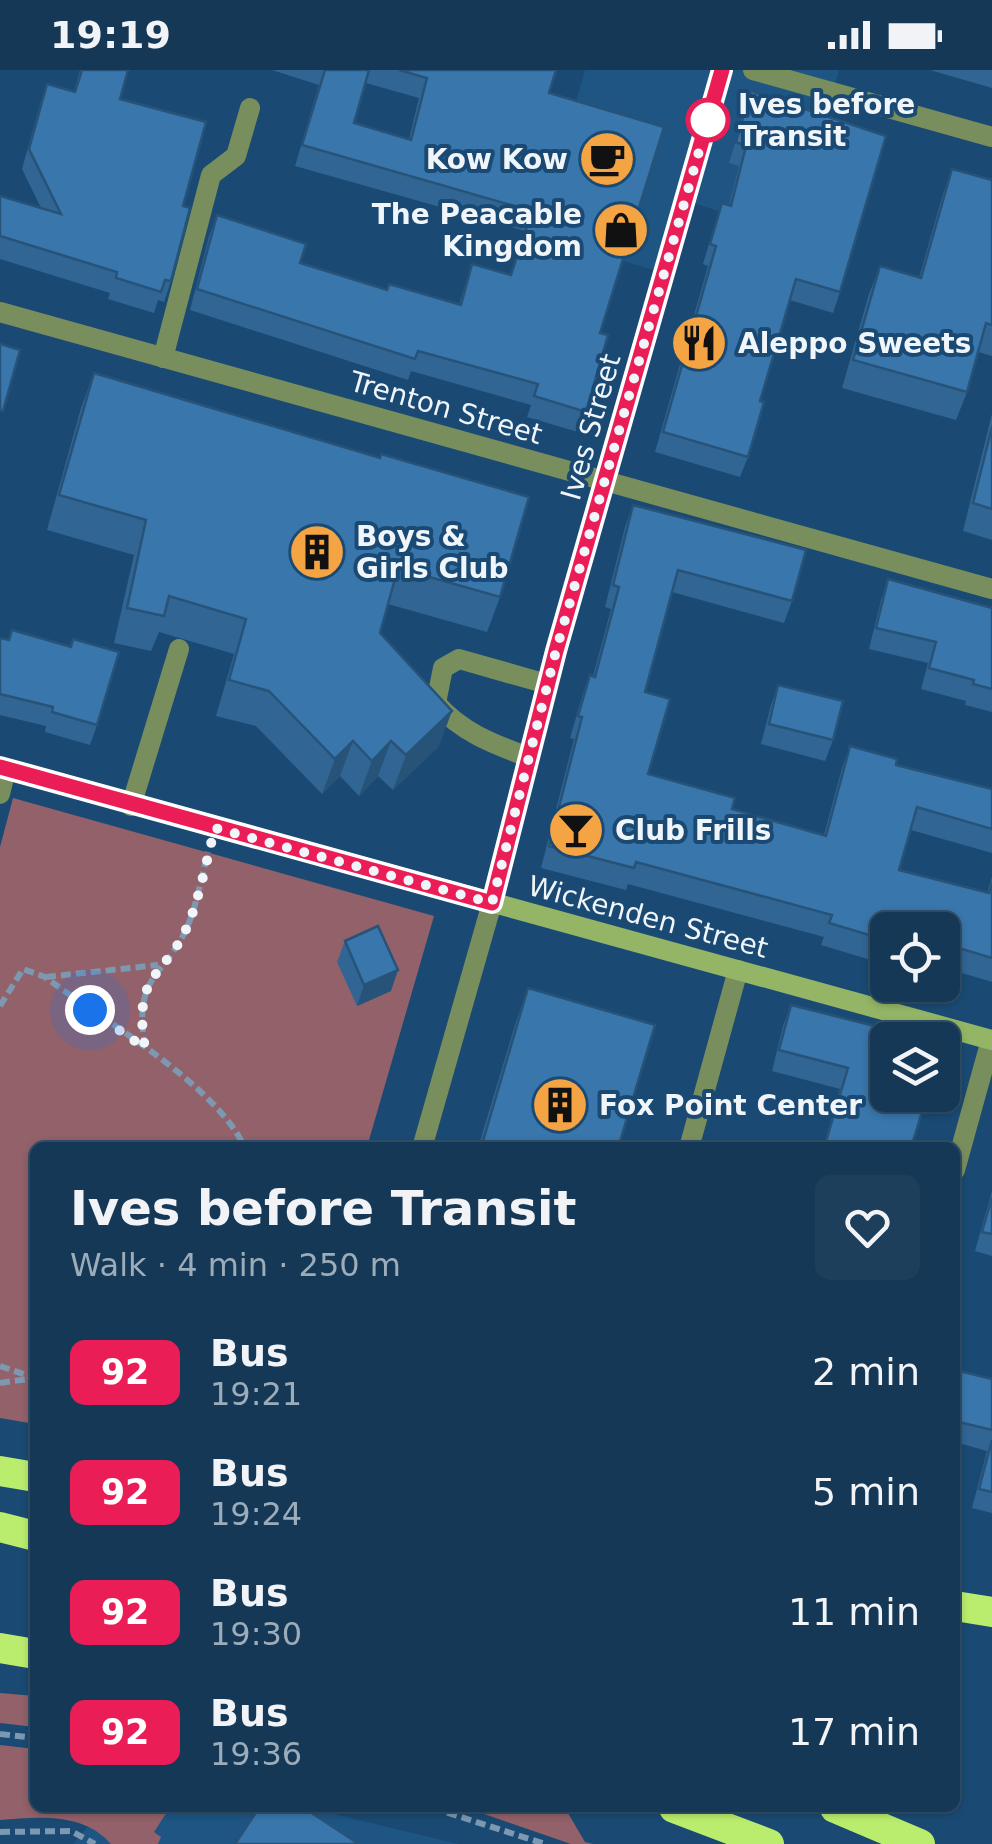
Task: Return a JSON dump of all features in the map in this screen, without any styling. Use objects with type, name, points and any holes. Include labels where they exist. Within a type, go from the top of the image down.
[{"type":"highway","points":[[0,1471],[30,1476]]},
{"type":"highway","points":[[0,1527],[30,1535]]},
{"type":"highway","points":[[960,1607],[992,1612]]},
{"type":"highway","points":[[0,1648],[30,1653]]},
{"type":"highway","points":[[685,1812],[769,1844]]},
{"type":"highway","points":[[844,1812],[920,1844]]},
{"type":"main road","name":"Ives Street","points":[[492,903],[547,684],[722,70]]},
{"type":"main road","name":"Wickenden Street","points":[[3,768],[992,1040]]},
{"type":"street","points":[[753,70],[992,137]]},
{"type":"street","points":[[163,358],[211,175],[236,156],[250,108]]},
{"type":"street","name":"Trenton Street","points":[[0,312],[992,589]]},
{"type":"street","points":[[131,806],[179,650]]},
{"type":"street","points":[[528,757],[484,741],[450,719],[436,703],[437,686],[443,668],[459,659],[547,684]]},
{"type":"street","points":[[0,794],[3,768]]},
{"type":"street","name":"Ives Street","points":[[424,1142],[492,903]]},
{"type":"street","points":[[691,1142],[738,970]]},
{"type":"street","points":[[960,1152],[992,1040]]},
{"type":"path","points":[[145,1048],[139,1012],[145,990],[190,921],[215,828]]},
{"type":"path","points":[[45,977],[159,964]]},
{"type":"path","points":[[0,1006],[22,969],[45,977],[145,1048],[234,1125],[241,1142]]},
{"type":"path","points":[[0,1366],[30,1377]]},
{"type":"path","points":[[0,1382],[30,1378]]},
{"type":"path","points":[[0,1734],[30,1737]]},
{"type":"path","points":[[445,1812],[544,1844]]},
{"type":"path","points":[[0,1832],[71,1831],[95,1844]]},
{"type":"shaded area","points":[[585,70],[839,70],[793,235],[678,198],[657,271],[538,236]]},
{"type":"shaded area","points":[[13,798],[434,916],[368,1142],[30,1142],[30,1423],[0,1418],[0,847]]},
{"type":"shaded area","points":[[0,1693],[30,1696],[30,1726],[0,1723]]},
{"type":"shaded area","points":[[0,1745],[30,1748],[30,1812],[170,1812],[154,1832],[161,1837],[158,1844],[111,1844],[87,1826],[59,1819],[0,1820]]},
{"type":"shaded area","points":[[125,1812],[326,1812],[458,1844],[73,1844],[96,1817]]},
{"type":"shaded area","points":[[479,1812],[567,1812],[585,1842],[593,1844],[571,1844]]},
{"type":"building","points":[[82,70],[128,70],[120,99],[206,122],[183,206],[190,208],[171,281],[165,280],[161,292],[116,278],[117,272],[0,236],[0,196],[61,214],[29,149],[47,84],[75,92]]},
{"type":"building","points":[[325,70],[369,70],[354,123],[411,140],[427,78],[399,70],[556,70],[549,93],[664,127],[600,333],[608,335],[586,412],[534,396],[538,384],[418,351],[415,359],[197,289],[217,215],[306,244],[300,263],[387,290],[389,284],[461,305],[472,264],[511,275],[532,211],[302,145]]},
{"type":"building","points":[[751,91],[886,136],[840,292],[796,279],[748,457],[663,432],[716,246],[710,244],[722,203],[731,206],[746,146],[736,142]]},
{"type":"building","points":[[952,169],[992,180],[992,325],[986,323],[967,392],[853,360],[880,266],[921,278]]},
{"type":"building","points":[[0,344],[20,350],[3,411],[0,410]]},
{"type":"building","name":"Boys & Girls Club","points":[[94,373],[380,458],[381,454],[529,497],[500,597],[398,568],[380,633],[452,711],[406,755],[391,741],[372,761],[353,741],[335,759],[269,691],[229,680],[246,619],[169,596],[164,616],[127,608],[146,520],[59,495]]},
{"type":"building","points":[[992,427],[992,509],[973,503]]},
{"type":"building","points":[[633,505],[806,550],[792,601],[678,570],[645,692],[670,699],[648,774],[735,798],[732,809],[826,836],[850,746],[897,759],[896,765],[992,789],[992,829],[917,807],[899,870],[989,893],[992,882],[992,958],[960,948],[960,912],[870,912],[870,935],[829,923],[832,915],[636,862],[634,868],[549,846],[582,717],[578,716],[590,675],[595,677],[619,587],[613,585]]},
{"type":"building","points":[[888,579],[992,608],[992,689],[929,668],[936,642],[876,628]]},
{"type":"building","points":[[12,630],[71,647],[73,639],[119,652],[97,725],[52,712],[53,707],[0,694],[0,638],[9,640]]},
{"type":"building","points":[[778,685],[843,701],[833,740],[769,724]]},
{"type":"building","points":[[378,926],[398,970],[364,985],[345,941]]},
{"type":"building","name":"Fox Point Center","points":[[528,988],[655,1025],[620,1142],[483,1142]]},
{"type":"building","points":[[791,1005],[870,1025],[870,1112],[922,1112],[913,1142],[826,1142],[848,1068],[779,1050]]},
{"type":"building","points":[[992,1197],[992,1234],[982,1232]]},
{"type":"building","points":[[960,1371],[992,1379],[992,1430],[960,1422]]},
{"type":"building","points":[[992,1440],[992,1492],[979,1489]]},
{"type":"building","points":[[256,1812],[310,1812],[359,1844],[235,1844]]},
{"type":"bus line","name":"92","points":[[0,767],[492,903],[556,651],[722,70]]},
{"type":"place","name":"Ives before Transit","points":[[708,120]]},
{"type":"place","name":"Kow Kow","points":[[607,159]]},
{"type":"place","name":"The Peacable Kingdom","points":[[621,230]]},
{"type":"place","name":"Aleppo Sweets","points":[[699,343]]},
{"type":"place","name":"Boys & Girls Club","points":[[317,552]]},
{"type":"place","name":"Club Frills","points":[[576,830]]},
{"type":"place","name":"Fox Point Center","points":[[560,1105]]},
{"type":"route","points":[[90,1010],[145,1048],[139,1012],[145,990],[190,921],[215,828],[492,903],[556,651],[708,120]]}]
